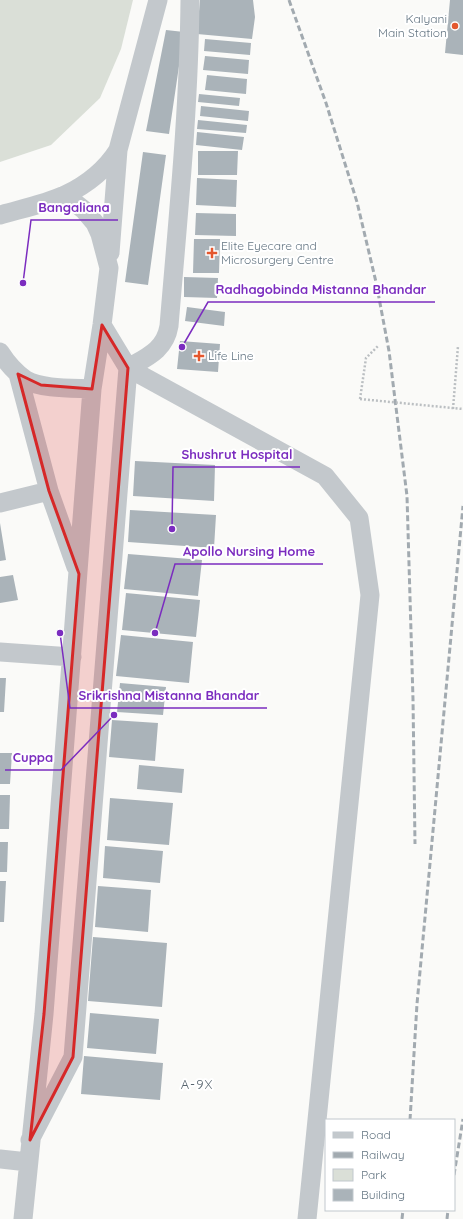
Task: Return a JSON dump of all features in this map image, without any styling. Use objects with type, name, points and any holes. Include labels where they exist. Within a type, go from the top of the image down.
[{"type":"street","points":[[23,1219],[44,1014],[79,574],[92,389],[109,268],[118,150],[158,0]]},
{"type":"street","points":[[128,368],[154,352],[162,344],[168,334],[190,62],[190,0]]},
{"type":"street","points":[[0,215],[65,195],[104,169],[118,150]]},
{"type":"street","points":[[65,195],[84,210],[95,223],[100,234],[109,268]]},
{"type":"street","points":[[102,325],[128,368],[325,476],[359,518],[370,596],[307,1219]]},
{"type":"street","points":[[0,352],[18,374],[27,381],[41,385],[92,389]]},
{"type":"street","points":[[30,1140],[73,1057],[128,368]]},
{"type":"street","points":[[18,374],[49,491],[79,574]]},
{"type":"street","points":[[0,503],[49,491]]},
{"type":"street","points":[[0,652],[72,656]]},
{"type":"street","points":[[0,1159],[28,1162]]},
{"type":"path","points":[[378,346],[366,358],[360,399],[463,409]]},
{"type":"path","points":[[453,409],[458,346]]},
{"type":"highlighted area","points":[[102,325],[128,368],[73,1057],[30,1140],[44,1014],[79,574],[49,491],[18,374],[41,385],[92,389]]},
{"type":"green space","points":[[0,0],[133,0],[121,49],[100,98],[51,145],[0,162]]},
{"type":"building","points":[[200,0],[253,0],[255,17],[252,39],[197,34]]},
{"type":"building","name":"Kalyani Main Station","points":[[450,0],[463,0],[463,55],[445,53]]},
{"type":"building","points":[[166,30],[184,32],[169,134],[146,131]]},
{"type":"building","points":[[205,39],[251,43],[250,55],[204,51]]},
{"type":"building","points":[[205,56],[249,60],[248,74],[203,70]]},
{"type":"building","points":[[207,75],[247,79],[246,94],[205,90]]},
{"type":"building","points":[[199,94],[240,98],[239,106],[198,102]]},
{"type":"building","points":[[201,106],[249,111],[248,121],[200,116]]},
{"type":"building","points":[[198,120],[247,125],[246,133],[197,129]]},
{"type":"building","points":[[197,132],[244,137],[242,150],[196,145]]},
{"type":"building","points":[[198,151],[238,151],[237,175],[198,175]]},
{"type":"building","points":[[143,152],[166,155],[148,285],[125,282]]},
{"type":"building","points":[[197,178],[237,180],[236,207],[196,205]]},
{"type":"building","points":[[196,213],[236,214],[236,236],[195,235]]},
{"type":"building","points":[[194,239],[220,239],[219,273],[193,273]]},
{"type":"building","points":[[184,277],[218,278],[217,298],[184,297]]},
{"type":"building","points":[[187,307],[225,312],[224,326],[185,321]]},
{"type":"building","name":"Life Line","points":[[180,341],[220,344],[218,372],[177,369]]},
{"type":"building","points":[[135,461],[215,465],[214,501],[133,496]]},
{"type":"building","points":[[130,510],[216,515],[214,548],[128,542]]},
{"type":"building","points":[[0,523],[6,560],[0,561]]},
{"type":"building","points":[[128,554],[202,560],[198,596],[124,589]]},
{"type":"building","points":[[13,575],[18,600],[0,603],[0,577]]},
{"type":"building","points":[[126,593],[200,600],[196,637],[122,630]]},
{"type":"building","points":[[121,635],[193,642],[189,683],[116,676]]},
{"type":"building","points":[[0,678],[6,678],[4,712],[0,712]]},
{"type":"building","points":[[120,683],[166,687],[163,715],[117,712]]},
{"type":"building","points":[[112,720],[158,723],[155,761],[109,757]]},
{"type":"building","points":[[0,753],[12,753],[10,784],[0,784]]},
{"type":"building","points":[[139,765],[184,769],[182,793],[137,789]]},
{"type":"building","points":[[0,795],[10,795],[9,829],[0,829]]},
{"type":"building","points":[[110,798],[173,803],[169,845],[107,840]]},
{"type":"building","points":[[0,842],[8,842],[7,872],[0,872]]},
{"type":"building","points":[[105,846],[163,851],[160,883],[103,878]]},
{"type":"building","points":[[0,881],[6,881],[4,922],[0,922]]},
{"type":"building","points":[[98,886],[151,890],[148,932],[95,927]]},
{"type":"building","points":[[93,937],[167,943],[162,1007],[88,1001]]},
{"type":"building","points":[[90,1013],[159,1019],[156,1054],[87,1048]]},
{"type":"building","points":[[84,1056],[163,1063],[160,1100],[81,1094]]},
{"type":"railway","points":[[289,0],[326,103],[357,202],[376,282],[389,351],[407,496],[413,699],[415,844]]},
{"type":"railway","points":[[410,1119],[417,1004],[463,506]]},
{"type":"railway","points":[[455,1169],[463,1119]]},
{"type":"railway","points":[[402,1219],[403,1211]]},
{"type":"railway","points":[[447,1219],[448,1211]]},
{"type":"place","name":"Kalyani Main Station","points":[[455,26]]},
{"type":"place","name":"Elite Eyecare and Microsurgery Centre","points":[[212,253]]},
{"type":"place","name":"Bangaliana","points":[[23,283]]},
{"type":"place","name":"Radhagobinda Mistanna Bhandar","points":[[182,347]]},
{"type":"place","name":"Life Line","points":[[199,356]]},
{"type":"place","name":"Shushrut Hospital","points":[[172,529]]},
{"type":"place","name":"Srikrishna Mistanna Bhandar","points":[[60,633]]},
{"type":"place","name":"Apollo Nursing Home","points":[[155,633]]},
{"type":"place","name":"Cuppa","points":[[114,715]]},
{"type":"district","name":"A-9X","points":[[197,1084]]}]
